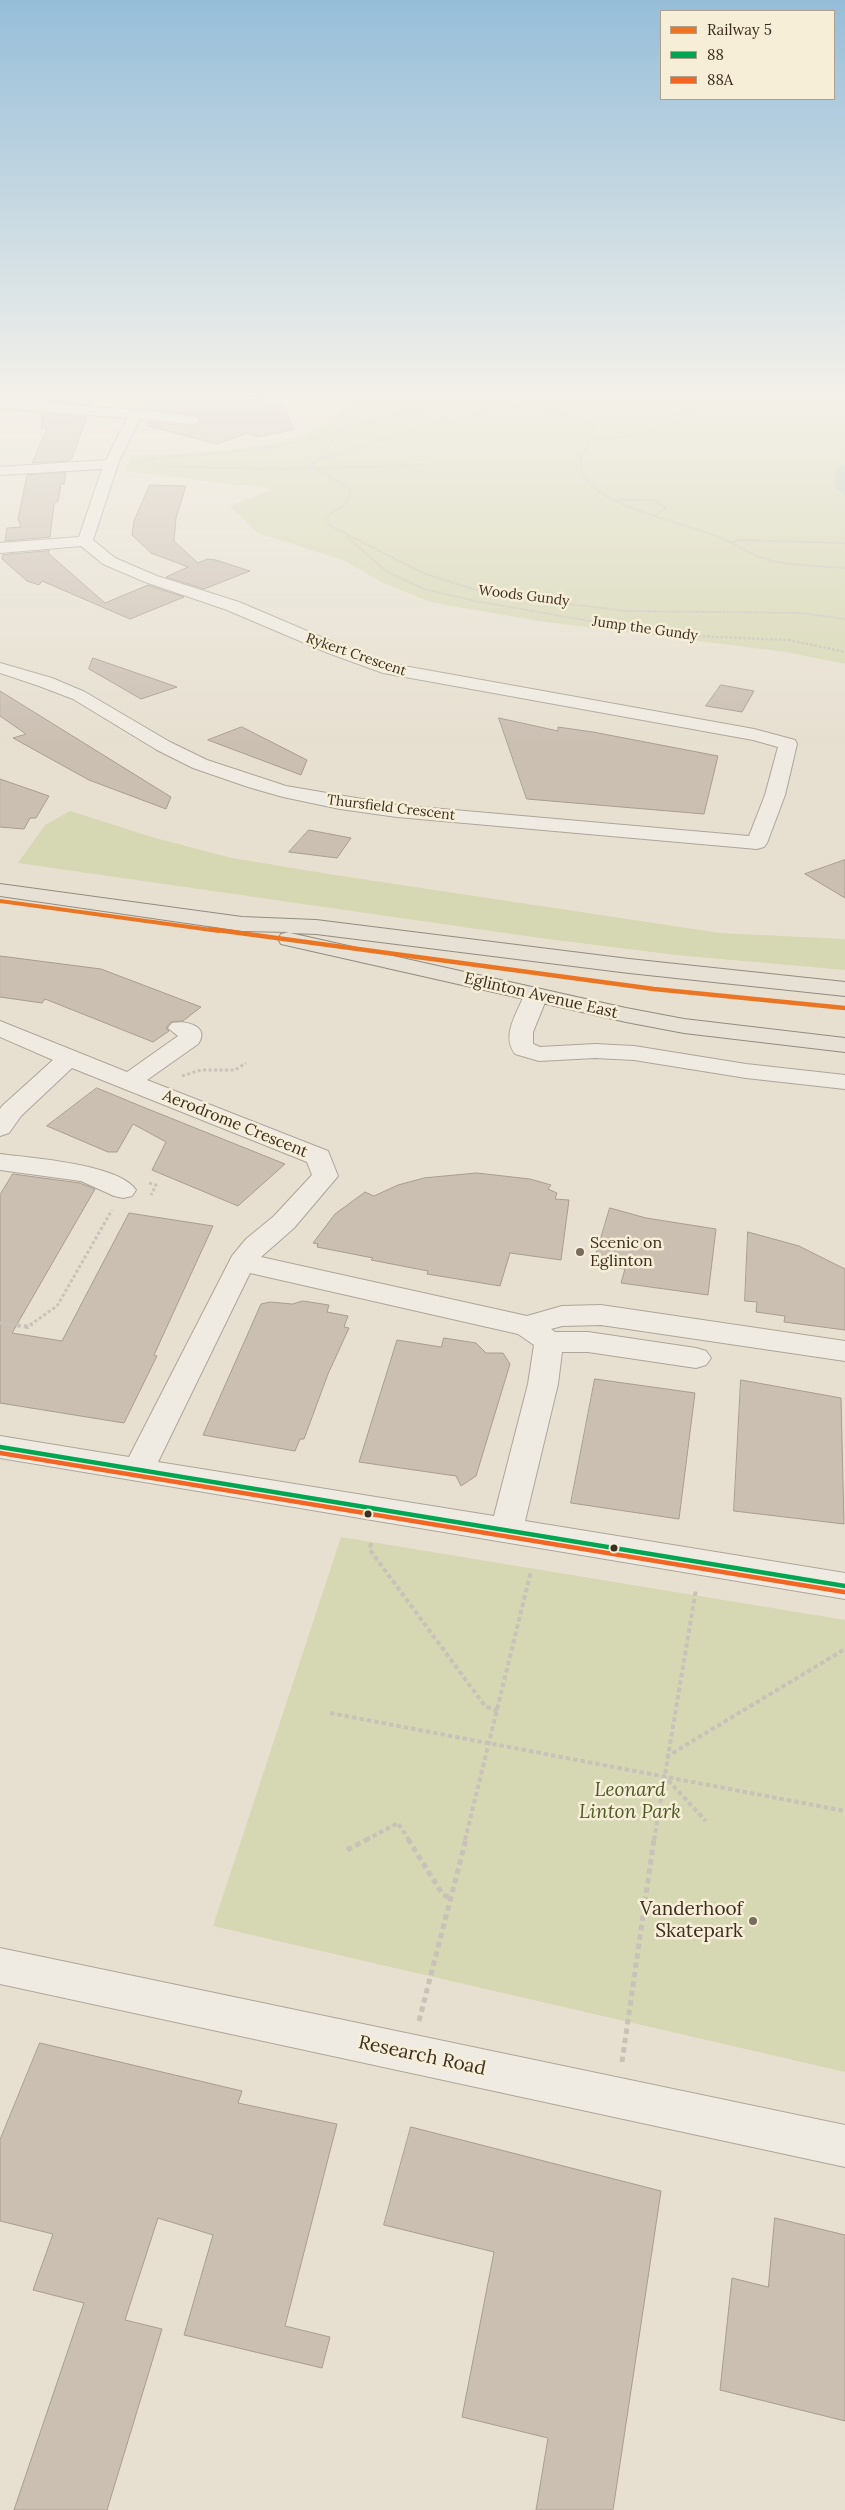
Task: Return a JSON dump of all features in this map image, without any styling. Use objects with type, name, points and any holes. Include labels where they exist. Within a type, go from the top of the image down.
[{"type":"main road","name":"Eglinton Avenue East","points":[[0,890],[242,924],[316,927],[629,966],[845,990]]},
{"type":"main road","name":"Eglinton Avenue East","points":[[242,924],[300,942],[684,1026],[845,1045]]},
{"type":"street","points":[[0,548],[85,541],[95,511]]},
{"type":"street","name":"Rykert Crescent","points":[[85,541],[109,561],[151,579],[233,606],[334,649],[389,669],[754,735],[788,744],[775,795]]},
{"type":"street","name":"Thursfield Crescent","points":[[0,668],[87,700],[173,751],[231,777],[352,806],[757,843],[775,795]]},
{"type":"street","points":[[536,995],[520,1041],[523,1049],[539,1054],[595,1051],[634,1053],[746,1071],[845,1082]]},
{"type":"street","name":"Aerodrome Crescent","points":[[0,1028],[69,1058],[319,1157],[325,1176],[284,1222],[256,1245],[242,1262],[138,1470]]},
{"type":"street","points":[[129,1082],[190,1039],[190,1032],[180,1028]]},
{"type":"street","points":[[0,1128],[11,1111],[69,1058]]},
{"type":"street","points":[[0,1162],[87,1174],[131,1193]]},
{"type":"street","points":[[242,1262],[538,1334],[696,1358]]},
{"type":"street","points":[[538,1334],[562,1316],[601,1315],[845,1351]]},
{"type":"street","points":[[507,1530],[543,1384],[538,1334]]},
{"type":"street","points":[[0,1448],[845,1586]]},
{"type":"street","name":"Research Road","points":[[0,1966],[845,2146]]},
{"type":"path","name":"Woods Gundy","points":[[335,511],[326,517],[330,526],[425,574],[489,594],[566,602],[626,611],[800,613],[845,619]]},
{"type":"path","points":[[643,511],[701,531],[748,552],[774,561],[845,568]]},
{"type":"path","points":[[655,516],[662,511]]},
{"type":"path","name":"Jump the Gundy","points":[[345,534],[386,571],[432,591],[475,601],[668,635],[789,640],[845,652]]},
{"type":"path","points":[[729,543],[740,540],[845,544]]},
{"type":"path","points":[[176,1078],[200,1070],[235,1070],[246,1063]]},
{"type":"path","points":[[0,1323],[28,1327],[57,1306],[112,1210],[131,1193],[156,1185],[149,1201]]},
{"type":"path","points":[[371,1543],[370,1550],[485,1706],[498,1711]]},
{"type":"path","points":[[410,2054],[452,1898],[531,1571]]},
{"type":"path","points":[[617,2097],[663,1775],[694,1601]]},
{"type":"path","points":[[666,1758],[845,1649]]},
{"type":"path","points":[[330,1713],[845,1811]]},
{"type":"path","points":[[663,1775],[706,1821]]},
{"type":"path","points":[[347,1850],[398,1823],[443,1895],[452,1898]]},
{"type":"green space","points":[[235,511],[845,511],[845,664],[785,652],[538,621],[430,602],[381,582],[345,561],[258,533]]},
{"type":"green space","points":[[70,811],[155,838],[232,858],[720,933],[845,939],[845,970],[676,955],[540,938],[18,863],[45,825]]},
{"type":"green space","name":"Leonard Linton Park","points":[[341,1537],[845,1620],[845,2072],[213,1926]]},
{"type":"building","points":[[20,511],[53,511],[50,537],[5,541],[7,528],[21,527],[18,519]]},
{"type":"building","points":[[138,511],[178,511],[174,541],[198,563],[207,559],[216,560],[250,571],[204,589],[166,577],[188,567],[151,553],[132,535],[134,521]]},
{"type":"building","points":[[49,551],[48,553],[105,603],[148,585],[184,597],[130,619],[42,581],[39,585],[27,581],[2,559],[3,555]]},
{"type":"building","points":[[93,658],[177,687],[141,699],[89,669]]},
{"type":"building","points":[[721,685],[754,691],[742,712],[706,706]]},
{"type":"building","points":[[0,691],[171,797],[166,809],[89,780],[13,738],[26,734],[0,716]]},
{"type":"building","points":[[499,718],[558,731],[558,727],[593,732],[718,756],[704,814],[527,799]]},
{"type":"building","points":[[242,727],[307,760],[301,775],[208,740]]},
{"type":"building","points":[[0,779],[49,796],[36,818],[30,818],[24,829],[0,827]]},
{"type":"building","points":[[309,830],[351,838],[337,858],[289,852]]},
{"type":"building","points":[[845,860],[845,898],[805,874]]},
{"type":"building","points":[[0,956],[101,969],[201,1007],[183,1021],[171,1022],[166,1028],[169,1031],[153,1042],[45,999],[42,1003],[0,997]]},
{"type":"building","points":[[97,1088],[285,1164],[238,1206],[152,1170],[166,1142],[133,1124],[117,1152],[108,1152],[47,1126]]},
{"type":"building","points":[[477,1173],[530,1179],[551,1185],[548,1189],[557,1193],[555,1199],[569,1200],[561,1260],[510,1253],[500,1286],[427,1274],[428,1271],[317,1247],[318,1244],[313,1243],[335,1214],[365,1192],[374,1196],[398,1185],[424,1178]]},
{"type":"building","points":[[13,1174],[80,1183],[95,1189],[12,1333],[62,1341],[129,1213],[213,1226],[154,1355],[157,1356],[124,1423],[0,1403],[0,1195]]},
{"type":"building","points":[[610,1208],[646,1218],[716,1229],[708,1295],[621,1283],[625,1269],[593,1265]]},
{"type":"building","points":[[748,1232],[799,1246],[845,1269],[845,1330],[784,1322],[785,1316],[756,1312],[757,1302],[745,1301]]},
{"type":"building","points":[[303,1301],[329,1305],[327,1312],[348,1316],[344,1327],[349,1328],[328,1374],[304,1439],[300,1439],[295,1451],[203,1435],[261,1304],[270,1302],[292,1304]]},
{"type":"building","points":[[444,1338],[476,1343],[486,1353],[503,1353],[510,1364],[476,1476],[461,1486],[456,1476],[359,1462],[397,1340],[441,1347]]},
{"type":"building","points":[[595,1379],[695,1393],[679,1519],[571,1503]]},
{"type":"building","points":[[741,1380],[841,1398],[844,1524],[734,1511]]},
{"type":"building","points":[[40,2043],[242,2091],[238,2103],[337,2124],[285,2326],[330,2337],[322,2368],[184,2335],[213,2235],[158,2218],[125,2320],[162,2329],[107,2510],[14,2510],[84,2303],[33,2290],[53,2234],[0,2221],[0,2140]]},
{"type":"building","points":[[411,2127],[661,2191],[613,2510],[536,2510],[548,2438],[462,2417],[494,2252],[384,2225]]},
{"type":"building","points":[[775,2218],[845,2235],[845,2421],[720,2390],[732,2278],[768,2287]]},
{"type":"rail line","name":"5","points":[[0,901],[654,989],[845,1008]]},
{"type":"transit line","name":"88","points":[[0,1447],[845,1586]]},
{"type":"transit line","name":"88A","points":[[0,1453],[844,1592]]},
{"type":"place","name":"Scenic on Eglinton","points":[[580,1252]]},
{"type":"place","name":"Vanderhoof Skatepark","points":[[753,1921]]}]
